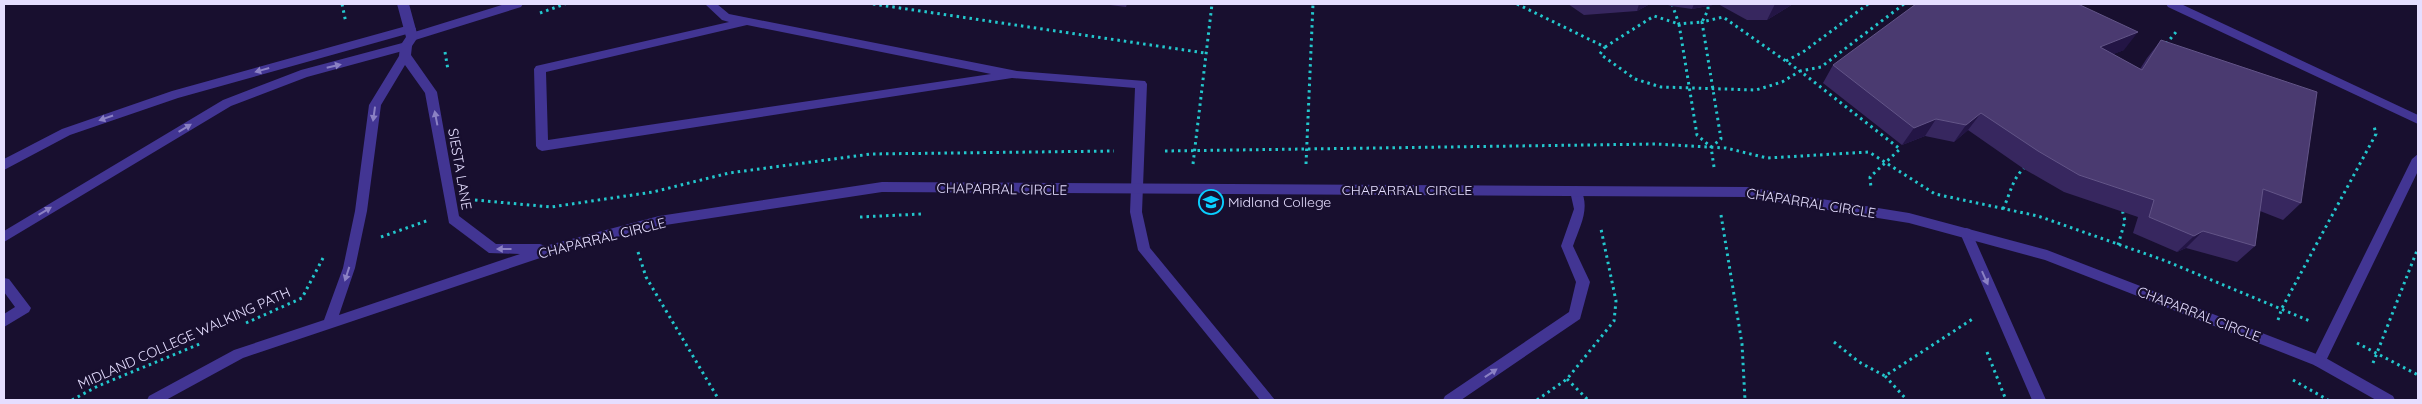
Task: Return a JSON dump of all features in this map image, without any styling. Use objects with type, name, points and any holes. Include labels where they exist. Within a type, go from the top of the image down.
[{"type":"street","name":"SIESTA LANE","points":[[403,4],[408,42],[431,92],[454,219],[494,248],[552,249]]},
{"type":"street","points":[[4,237],[227,103],[305,72],[352,62],[517,4]]},
{"type":"street","points":[[710,4],[726,17],[1017,74],[1141,84],[1136,212],[1144,250],[1268,400]]},
{"type":"street","points":[[2172,4],[2418,120]]},
{"type":"street","points":[[750,21],[540,69],[542,146],[1017,74]]},
{"type":"street","points":[[4,165],[66,132],[176,94],[350,45],[408,42]]},
{"type":"street","points":[[330,324],[349,268],[361,211],[375,105],[408,42]]},
{"type":"street","points":[[2319,361],[2418,159]]},
{"type":"street","name":"CHAPARRAL CIRCLE","points":[[154,400],[239,354],[552,249],[659,221],[882,187],[1138,190],[1746,192],[1908,218],[2047,254],[2319,361],[2388,400]]},
{"type":"street","points":[[1450,400],[1575,315],[1583,282],[1567,246],[1580,209],[1576,191]]},
{"type":"street","points":[[1966,233],[2039,400]]},
{"type":"street","points":[[4,283],[24,308],[4,321]]},
{"type":"path","points":[[342,4],[350,45]]},
{"type":"path","points":[[873,4],[1206,53]]},
{"type":"path","points":[[1193,190],[1193,150],[1212,4]]},
{"type":"path","points":[[1306,190],[1305,150],[1313,4]]},
{"type":"path","points":[[1517,4],[1606,47]]},
{"type":"path","points":[[1672,4],[1679,24],[1698,135],[1711,147],[1742,344],[1745,400]]},
{"type":"path","points":[[1708,4],[1708,10],[1702,22],[1722,139],[1711,147]]},
{"type":"path","points":[[1786,61],[1803,52],[1868,4]]},
{"type":"path","points":[[1873,212],[1870,177],[1900,149],[1800,71],[1723,17],[1702,22],[1679,24],[1654,16],[1606,47],[1600,54],[1635,80],[1661,87],[1756,90],[1782,82],[1800,71],[1821,68],[1904,4]]},
{"type":"path","points":[[2161,50],[2179,29]]},
{"type":"path","points":[[2272,342],[2282,308],[2376,134],[2372,119]]},
{"type":"path","points":[[2003,209],[2012,190],[2014,177],[2031,162]]},
{"type":"path","points":[[637,227],[639,194]]},
{"type":"path","points":[[2118,245],[2125,221],[2121,205]]},
{"type":"path","points":[[354,245],[406,230],[452,209]]},
{"type":"path","points":[[853,218],[928,214]]},
{"type":"path","points":[[1712,216],[1731,218]]},
{"type":"path","name":"MIDLAND COLLEGE WALKING PATH","points":[[242,324],[302,298],[326,253],[354,245]]},
{"type":"path","points":[[2367,388],[2376,352],[2409,266],[2418,248]]},
{"type":"path","points":[[629,252],[637,249],[646,277],[719,400]]},
{"type":"path","points":[[1885,376],[1974,318]]},
{"type":"path","name":"MIDLAND COLLEGE WALKING PATH","points":[[72,400],[98,386],[208,340]]},
{"type":"path","points":[[1834,342],[1858,362],[1885,376],[1906,400]]},
{"type":"path","points":[[2290,378],[2328,400]]},
{"type":"path","points":[[1567,379],[1588,400]]},
{"type":"building","points":[[1916,4],[2078,4],[2138,32],[2100,47],[2142,70],[2161,40],[2317,92],[2301,203],[2263,189],[2255,246],[2203,231],[2194,236],[2149,217],[2154,200],[2079,175],[2038,151],[1981,113],[1966,125],[1936,119],[1914,128],[1833,65]]},
{"type":"place","name":"Midland College","points":[[1211,202]]}]
